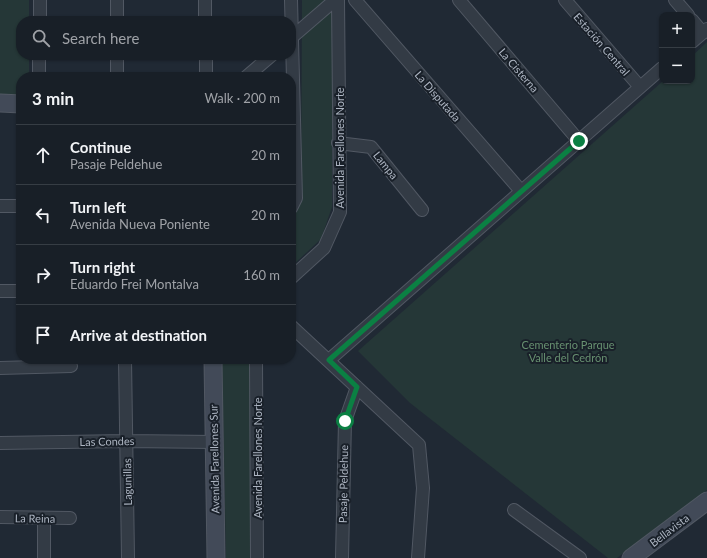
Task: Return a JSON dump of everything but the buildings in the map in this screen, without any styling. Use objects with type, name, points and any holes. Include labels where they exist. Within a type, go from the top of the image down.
[{"type":"street","points":[[40,0],[40,16]]},
{"type":"street","points":[[117,0],[117,16]]},
{"type":"street","points":[[205,0],[205,16]]},
{"type":"street","points":[[292,0],[292,16]]},
{"type":"street","points":[[296,34],[335,0]]},
{"type":"street","name":"Avenida Farellones Norte","points":[[296,273],[324,248],[340,212],[338,143],[338,0]]},
{"type":"street","name":"La Disputada","points":[[355,0],[521,191]]},
{"type":"street","name":"La Cisterna","points":[[458,0],[579,141]]},
{"type":"street","name":"Estación Central","points":[[564,0],[640,87]]},
{"type":"street","points":[[675,0],[685,12]]},
{"type":"street","points":[[695,23],[705,31],[695,39]]},
{"type":"street","points":[[39,60],[39,72]]},
{"type":"street","points":[[117,60],[117,72]]},
{"type":"street","points":[[206,60],[206,72]]},
{"type":"street","points":[[252,72],[266,60]]},
{"type":"street","points":[[292,60],[292,72]]},
{"type":"street","points":[[329,360],[659,71]]},
{"type":"street","points":[[0,103],[16,104]]},
{"type":"street","name":"Lampa","points":[[338,143],[371,147],[422,210]]},
{"type":"street","points":[[0,206],[16,206]]},
{"type":"street","points":[[0,291],[16,291]]},
{"type":"street","points":[[296,330],[418,445],[423,488],[418,558]]},
{"type":"street","name":"Lagunillas","points":[[125,364],[128,558]]},
{"type":"street","name":"Avenida Farellones Sur","points":[[213,364],[216,558]]},
{"type":"street","name":"Avenida Farellones Norte","points":[[256,364],[257,558]]},
{"type":"street","points":[[0,368],[71,366]]},
{"type":"street","name":"Pasaje Peldehue","points":[[342,558],[345,421],[357,387]]},
{"type":"street","name":"Las Condes","points":[[0,443],[126,441],[214,442]]},
{"type":"street","name":"Bellavista","points":[[631,558],[707,502]]},
{"type":"street","points":[[514,510],[580,558]]},
{"type":"street","name":"La Reina","points":[[0,517],[70,518]]},
{"type":"street","points":[[44,518],[44,558]]},
{"type":"green space","points":[[0,0],[29,0],[29,16],[16,16],[16,60],[29,60],[29,72],[16,72],[16,97],[0,97]]},
{"type":"green space","points":[[302,0],[332,0],[332,207],[321,239],[296,262],[296,208],[301,198]]},
{"type":"green space","name":"Cementerio Parque Valle del Cedrón","points":[[707,42],[707,490],[617,558],[608,558],[410,403],[358,351],[660,84],[695,84],[695,53]]},
{"type":"green space","points":[[222,364],[253,364],[254,558],[226,558]]},
{"type":"route","points":[[345,421],[357,387],[329,360],[579,141]]}]
